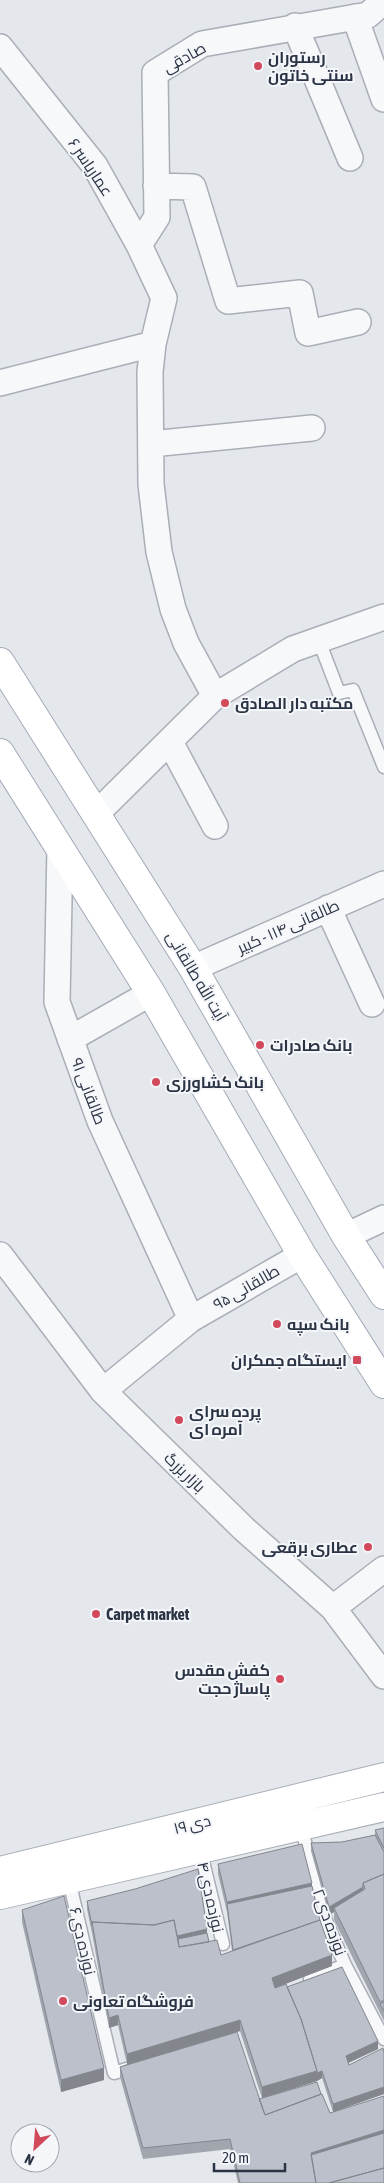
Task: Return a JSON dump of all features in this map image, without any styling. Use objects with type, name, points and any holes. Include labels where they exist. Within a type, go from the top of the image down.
[{"type":"main road","name":"آیت الله طالقانی","points":[[0,662],[193,968],[346,1236],[384,1295]]},
{"type":"main road","points":[[0,754],[151,993],[302,1254],[384,1384]]},
{"type":"main road","name":"۱۹ دی","points":[[0,1895],[66,1868],[294,1798],[384,1777]]},
{"type":"main road","name":"۱۹ دی","points":[[0,1871],[66,1868],[200,1849],[384,1807]]},
{"type":"street","name":"صادقی","points":[[139,244],[157,217],[155,73],[202,44],[295,26],[368,15],[384,1]]},
{"type":"street","points":[[354,17],[384,99]]},
{"type":"street","points":[[295,26],[350,158]]},
{"type":"street","name":"عماریاسر ۶","points":[[0,47],[95,166],[139,244],[164,298],[153,344]]},
{"type":"street","points":[[156,186],[193,187],[228,301],[300,293],[308,333],[358,322]]},
{"type":"street","points":[[0,382],[153,344],[150,372],[151,484],[159,552],[173,609],[186,643],[215,696]]},
{"type":"street","points":[[151,444],[312,428]]},
{"type":"street","points":[[97,813],[215,696],[293,649],[384,617]]},
{"type":"street","points":[[170,742],[215,826]]},
{"type":"street","name":"طالقانی ۹۱","points":[[60,847],[57,1002],[100,1121],[190,1319]]},
{"type":"street","name":"طالقانی ۱۱۴ - کبیر","points":[[193,968],[384,884]]},
{"type":"street","points":[[328,908],[372,1004]]},
{"type":"street","points":[[70,1038],[151,993]]},
{"type":"street","points":[[346,1236],[384,1218]]},
{"type":"street","name":"طالقانی ۹۵","points":[[103,1391],[190,1319],[302,1254]]},
{"type":"street","name":"بازار بزرگ","points":[[0,1255],[103,1391],[244,1529],[333,1608],[384,1676]]},
{"type":"street","points":[[333,1608],[384,1569]]},
{"type":"lane","points":[[318,641],[339,693],[353,690],[384,767]]},
{"type":"lane","name":"نوزده دی ۲","points":[[294,1798],[326,1921],[345,1965],[384,2039]]},
{"type":"lane","name":"نوزده دی ۴","points":[[200,1849],[223,1944]]},
{"type":"lane","name":"نوزده دی ۶","points":[[66,1868],[114,2073],[150,2063]]},
{"type":"lane","points":[[326,1921],[340,1912]]},
{"type":"lane","points":[[295,1985],[345,1965]]},
{"type":"building","points":[[384,1828],[384,1848],[375,1830]]},
{"type":"building","points":[[375,1835],[384,1852],[384,1874],[363,1883],[363,1887],[329,1907],[311,1843],[342,1842]]},
{"type":"building","points":[[302,1844],[312,1883],[227,1902],[218,1864]]},
{"type":"building","points":[[198,1869],[207,1929],[177,1936],[174,1920],[154,1925],[92,1922],[92,1925],[87,1901],[135,1889]]},
{"type":"building","points":[[384,1874],[384,2000],[380,2002],[334,1908],[365,1889],[363,1883]]},
{"type":"building","points":[[312,1886],[320,1920],[233,1950],[227,1904]]},
{"type":"building","name":"فروشگاه تعاونی","points":[[64,1896],[104,2068],[61,2080],[22,1910]]},
{"type":"building","points":[[174,1920],[179,1947],[217,1940],[221,1955],[320,1920],[332,1955],[272,1978],[275,1988],[286,1984],[301,2019],[317,2071],[262,2087],[240,2020],[127,2054],[118,2015],[109,2018],[92,1922],[154,1925]]},
{"type":"building","points":[[207,1933],[209,1942],[179,1947],[178,1939]]},
{"type":"building","points":[[342,1967],[378,2041],[346,2056],[349,2065],[383,2048],[384,2087],[333,2104],[322,2071],[317,2073],[301,2019],[287,1987]]},
{"type":"building","points":[[384,2002],[384,2011],[380,2004]]},
{"type":"building","points":[[237,2032],[265,2115],[322,2094],[330,2113],[384,2096],[384,2130],[311,2153],[316,2183],[240,2183],[230,2139],[143,2148],[120,2067]]},
{"type":"building","points":[[317,2082],[321,2094],[265,2115],[259,2099]]},
{"type":"building","points":[[384,2133],[384,2168],[329,2183],[316,2183],[311,2155]]},
{"type":"building","points":[[384,2168],[384,2183],[329,2183]]},
{"type":"place","name":"رستوران سنتی خاتون","points":[[258,66]]},
{"type":"place","name":"مکتبه دار الصادق","points":[[225,703]]},
{"type":"place","name":"بانک صادرات","points":[[260,1045]]},
{"type":"place","name":"بانک کشاورزی","points":[[156,1082]]},
{"type":"place","name":"بانک سپه","points":[[277,1324]]},
{"type":"place","name":"ایستگاه جمکران","points":[[357,1360]]},
{"type":"place","name":"پرده سرای آمره ای","points":[[179,1420]]},
{"type":"place","name":"عطاری برقعی","points":[[368,1547]]},
{"type":"place","name":"Carpet market","points":[[96,1614]]},
{"type":"place","name":"کفش مقدس پاساژ حجت","points":[[280,1679]]},
{"type":"place","name":"فروشگاه تعاونی","points":[[63,2001]]}]
